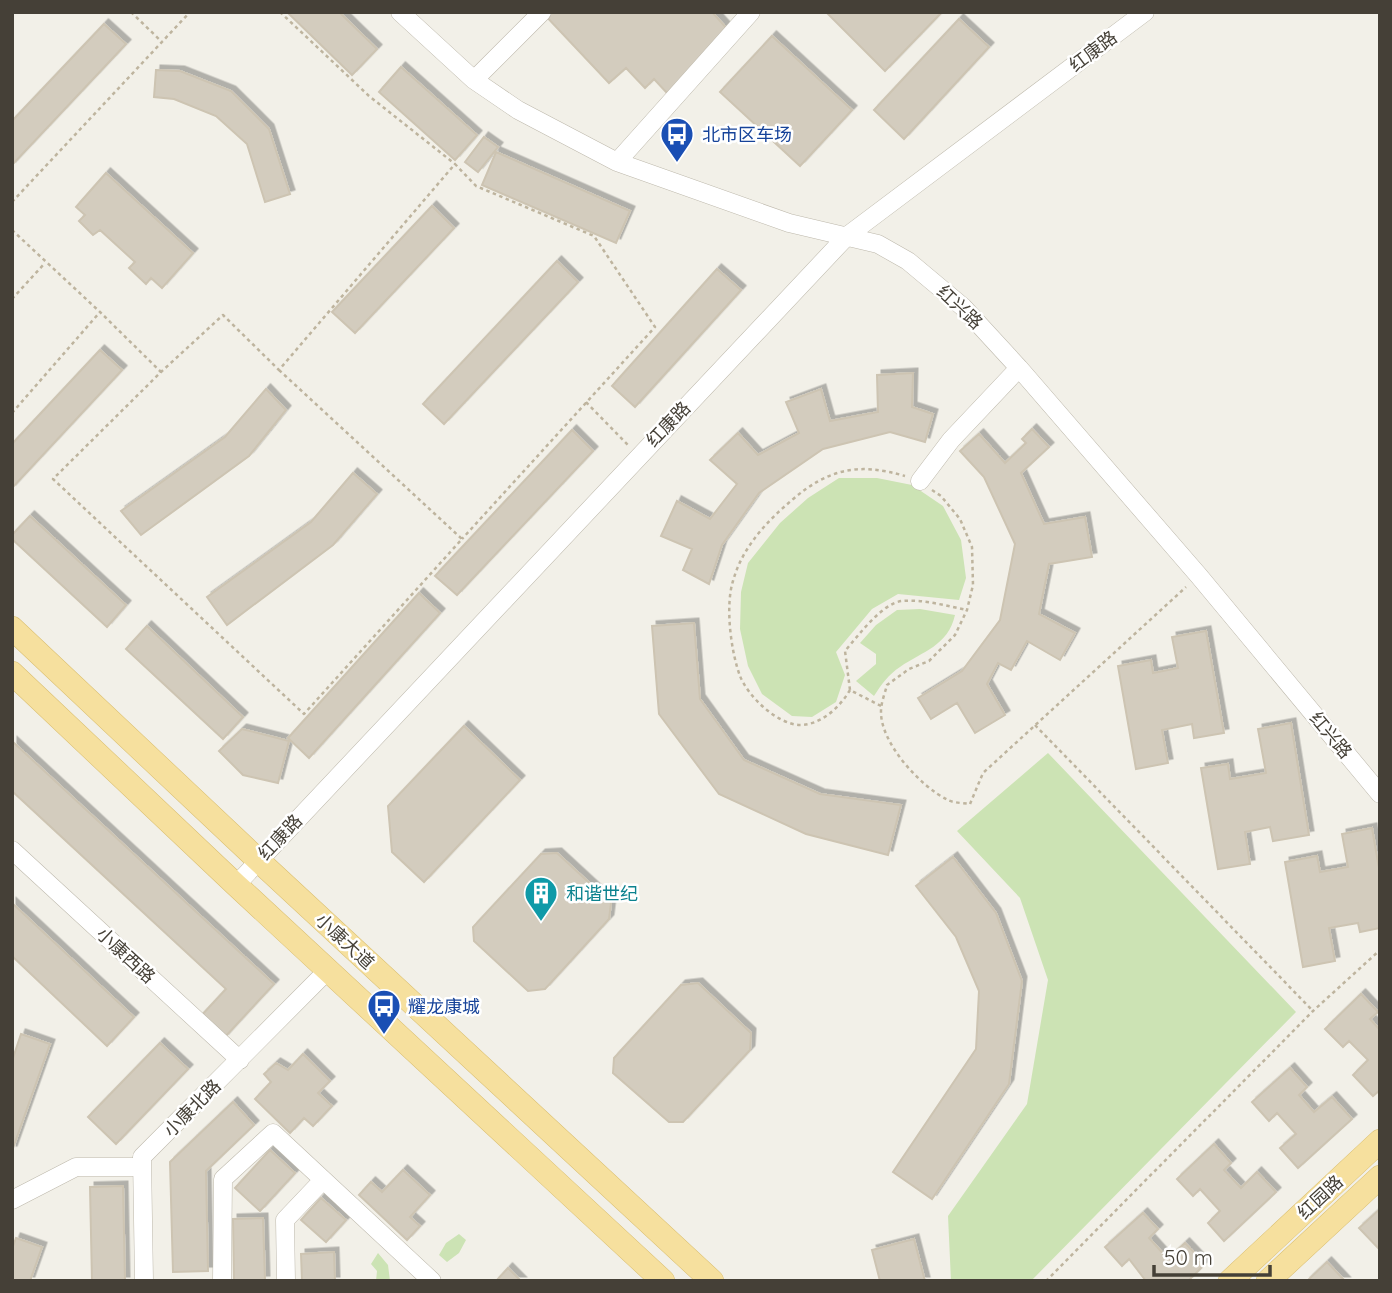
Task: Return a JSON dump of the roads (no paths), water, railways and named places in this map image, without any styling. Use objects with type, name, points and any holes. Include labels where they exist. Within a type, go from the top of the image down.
[{"type":"main road","name":"小康大道","points":[[12,628],[712,1281]]},
{"type":"main road","name":"小康大道","points":[[12,673],[663,1281]]},
{"type":"main road","name":"红园路","points":[[1230,1281],[1380,1141]]},
{"type":"main road","name":"红园路","points":[[1268,1281],[1380,1177]]},
{"type":"street","name":"红兴路","points":[[400,12],[474,80],[519,110],[617,162],[789,223],[878,244],[908,261],[963,307],[1019,368],[1199,576],[1380,794]]},
{"type":"street","points":[[474,80],[542,12]]},
{"type":"street","points":[[617,162],[751,12]]},
{"type":"street","name":"红康路","points":[[236,885],[848,236],[1145,12]]},
{"type":"street","points":[[920,481],[951,440],[1019,368]]},
{"type":"street","name":"小康西路","points":[[12,850],[240,1060]]},
{"type":"street","name":"小康北路","points":[[142,1167],[142,1157],[328,970]]},
{"type":"street","points":[[222,1281],[223,1179],[273,1133],[432,1281]]},
{"type":"street","points":[[12,1200],[76,1167],[142,1167],[144,1281]]},
{"type":"street","points":[[286,1281],[285,1220],[323,1180]]},
{"type":"place","name":"北市区车场","points":[[677,164]]},
{"type":"place","name":"和谐世纪","points":[[541,923]]},
{"type":"place","name":"耀龙康城","points":[[384,1036]]}]
